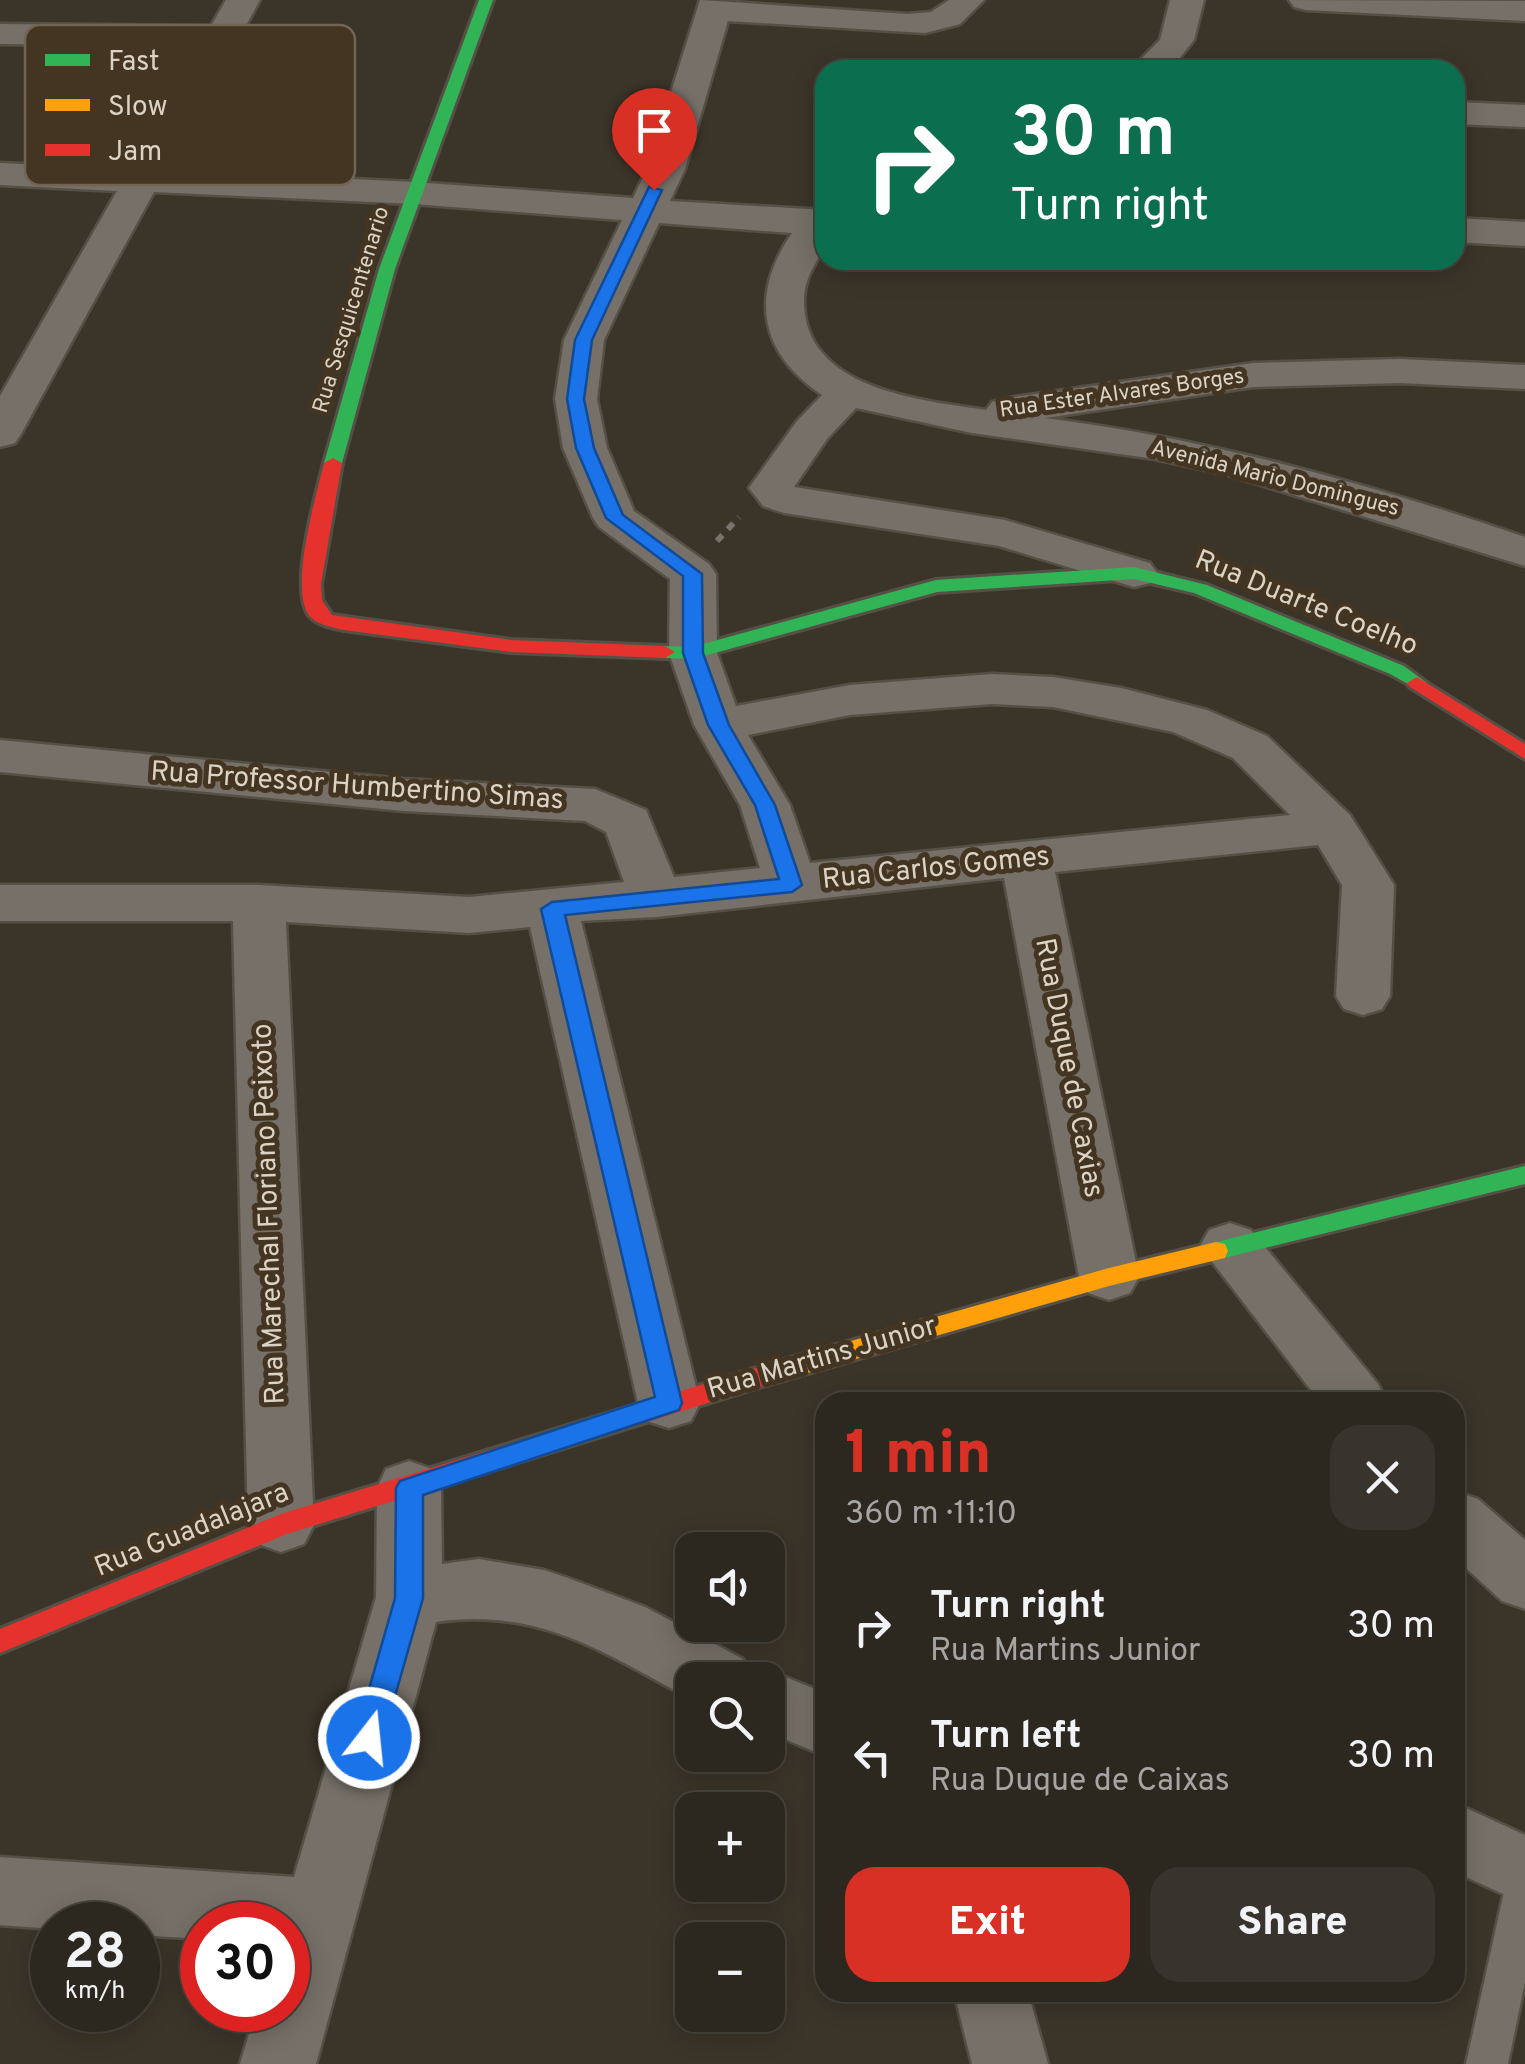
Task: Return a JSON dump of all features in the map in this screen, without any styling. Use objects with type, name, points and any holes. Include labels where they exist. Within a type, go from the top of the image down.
[{"type":"street","points":[[228,25],[243,0]]},
{"type":"street","name":"Rua Sesquicentenario","points":[[344,624],[320,616],[313,609],[311,595],[322,520],[356,373],[414,192],[486,0]]},
{"type":"street","points":[[792,885],[765,805],[718,725],[693,653],[693,574],[615,518],[585,448],[576,399],[584,340],[666,169],[716,5],[908,24],[949,18],[967,0]]},
{"type":"street","points":[[1162,60],[1170,54],[1186,26],[1187,0]]},
{"type":"street","points":[[1306,0],[1525,11]]},
{"type":"street","points":[[0,34],[25,34]]},
{"type":"street","points":[[1465,113],[1525,116]]},
{"type":"street","points":[[0,174],[25,175]]},
{"type":"street","points":[[0,434],[140,185]]},
{"type":"street","points":[[224,185],[414,192],[815,222]]},
{"type":"street","points":[[1465,231],[1525,234]]},
{"type":"street","points":[[815,235],[788,270],[782,318],[803,356],[827,380],[847,392],[812,430],[771,488],[778,497],[800,504],[1005,533],[1134,572]]},
{"type":"street","name":"Rua Ester Alvares Borges","points":[[960,418],[1153,386],[1253,375],[1400,371],[1525,377]]},
{"type":"street","name":"Avenida Mario Domingues","points":[[847,392],[960,418],[1189,453],[1370,499],[1525,552]]},
{"type":"street","name":"Rua Duarte Coelho","points":[[344,624],[510,646],[693,653],[936,586],[1134,572],[1200,589],[1398,670],[1525,753]]},
{"type":"street","points":[[718,725],[850,700],[992,689],[1053,692],[1121,703],[1190,721],[1250,747],[1332,827],[1368,884],[1363,996]]},
{"type":"street","name":"Rua Professor Humbertino Simas","points":[[0,756],[385,793],[595,805],[628,822],[656,899]]},
{"type":"street","name":"Rua Carlos Gomes","points":[[0,903],[259,903],[470,915],[1332,827]]},
{"type":"street","name":"Rua Duque de Caxias","points":[[1026,859],[1109,1277]]},
{"type":"street","name":"Rua Marechal Floriano Peixoto","points":[[259,903],[282,1525]]},
{"type":"street","points":[[552,909],[670,1403]]},
{"type":"street","name":"Rua Martins Junior","points":[[409,1488],[670,1403],[1109,1277],[1525,1175]]},
{"type":"street","points":[[1230,1246],[1348,1392]]},
{"type":"street","points":[[278,2064],[409,1598],[409,1488]]},
{"type":"street","name":"Rua Guadalajara","points":[[0,1641],[282,1525],[409,1488]]},
{"type":"street","points":[[1465,1527],[1525,1581]]},
{"type":"street","points":[[409,1598],[479,1586],[544,1598],[621,1628],[685,1662]]},
{"type":"street","points":[[785,1707],[815,1720]]},
{"type":"street","points":[[1465,1841],[1525,1871]]},
{"type":"street","points":[[0,1891],[319,1912]]},
{"type":"street","points":[[994,2002],[1010,2064]]},
{"type":"lane","points":[[1487,2064],[1525,1887]]},
{"type":"path","points":[[693,574],[726,528],[771,488]]},
{"type":"traffic: fast","points":[[333,463],[387,269],[486,0]]},
{"type":"traffic: fast","points":[[665,652],[693,653],[936,586],[1134,573],[1200,589],[1397,670],[1417,683]]},
{"type":"traffic: fast","points":[[1216,1251],[1525,1175]]},
{"type":"traffic: slow","points":[[766,1375],[1109,1277],[1216,1251]]},
{"type":"traffic: jam","points":[[333,463],[312,584],[316,611],[325,619],[511,646],[665,652]]},
{"type":"traffic: jam","points":[[1417,683],[1525,753]]},
{"type":"traffic: jam","points":[[0,1641],[281,1525],[766,1375]]},
{"type":"route","points":[[369,1738],[409,1598],[409,1488],[670,1403],[552,909],[792,885],[765,805],[718,725],[693,653],[693,574],[615,518],[585,448],[576,399],[584,340],[654,190]]}]
